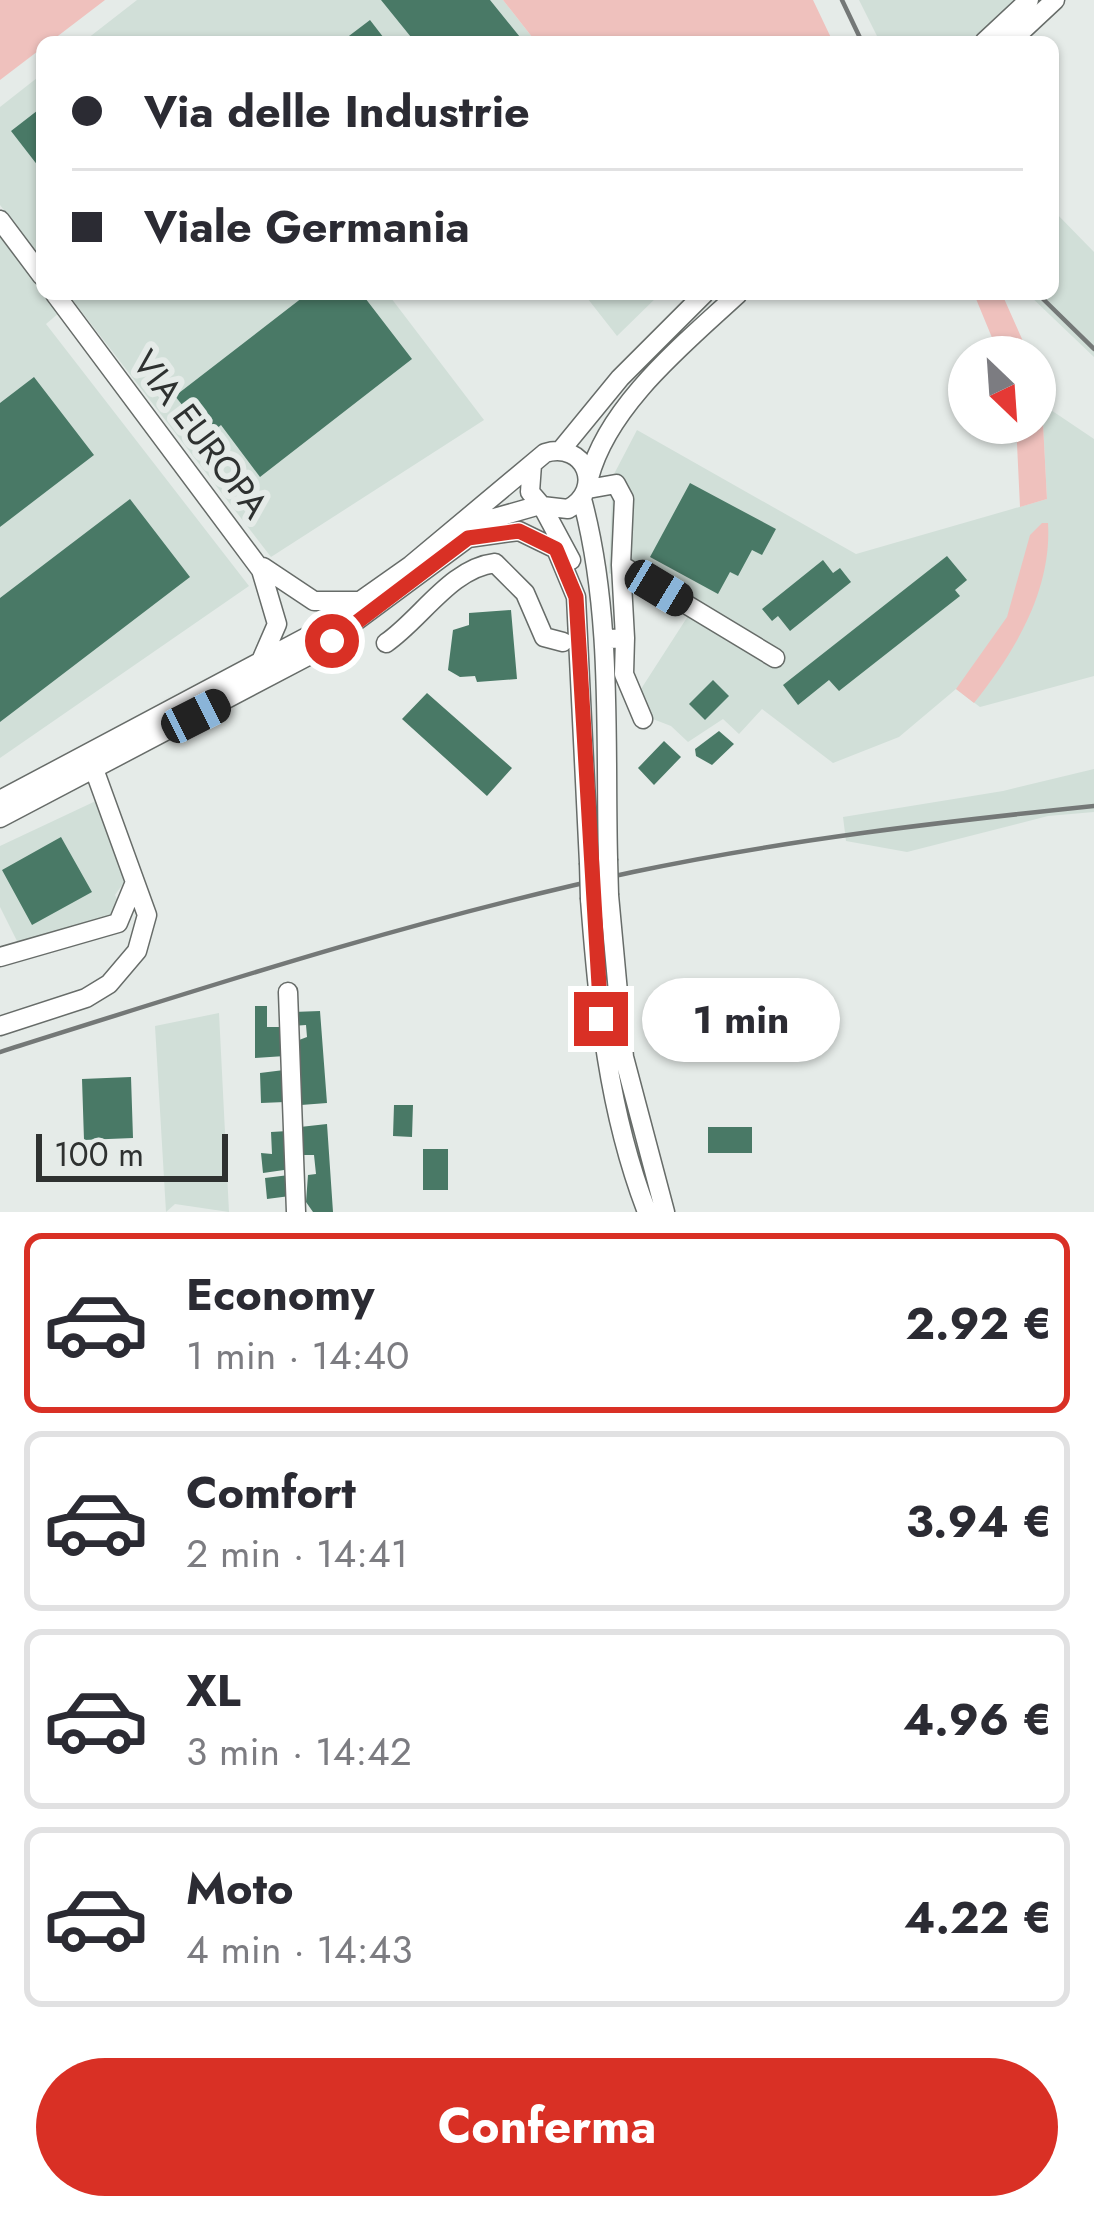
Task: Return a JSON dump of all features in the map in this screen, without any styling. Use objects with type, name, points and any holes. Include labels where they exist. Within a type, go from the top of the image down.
[{"type":"street","points":[[990,36],[1029,0]]},
{"type":"street","points":[[1016,36],[1055,0]]},
{"type":"street","points":[[0,220],[36,268]]},
{"type":"street","name":"VIA EUROPA","points":[[60,300],[251,555],[280,582],[314,601],[337,604],[365,599]]},
{"type":"street","points":[[561,450],[620,378],[698,300]]},
{"type":"street","points":[[0,818],[310,655],[448,555],[487,520],[541,506],[568,509],[586,489],[596,452],[621,413],[732,300]]},
{"type":"street","points":[[0,800],[260,663],[365,599],[544,453],[561,450],[583,462],[593,539],[603,665],[598,861]]},
{"type":"street","points":[[532,464],[528,483],[568,552],[576,597],[598,861],[605,1058],[625,1150],[647,1212]]},
{"type":"street","points":[[586,489],[616,484],[624,499],[618,639],[624,674],[643,719]]},
{"type":"street","points":[[468,538],[519,531],[542,539],[568,568],[576,597]]},
{"type":"street","name":"VIA EUROPA","points":[[251,555],[276,612],[276,632],[260,663]]},
{"type":"street","points":[[386,644],[460,577],[479,565],[495,563],[525,593],[544,637],[563,642]]},
{"type":"street","points":[[620,565],[775,658]]},
{"type":"street","points":[[0,1026],[86,998],[109,984],[137,951],[147,915],[94,769]]},
{"type":"street","points":[[0,957],[118,923],[135,882]]},
{"type":"street","points":[[600,897],[624,1057],[665,1212]]},
{"type":"street","points":[[288,992],[296,1212]]},
{"type":"shaded area","points":[[0,0],[105,0],[58,36],[36,36],[36,53],[0,80]]},
{"type":"shaded area","points":[[137,0],[503,0],[531,36],[91,36]]},
{"type":"shaded area","points":[[503,0],[813,0],[830,36],[531,36]]},
{"type":"shaded area","points":[[859,0],[1017,0],[975,36],[877,36]]},
{"type":"shaded area","points":[[36,79],[36,253],[0,205],[0,107]]},
{"type":"shaded area","points":[[1059,216],[1094,252],[1094,357],[1034,300],[1059,300]]},
{"type":"shaded area","points":[[0,237],[36,282],[36,300],[50,300],[60,312],[46,324],[249,586],[0,758]]},
{"type":"shaded area","points":[[73,300],[393,300],[484,420],[271,557]]},
{"type":"shaded area","points":[[589,300],[654,300],[617,336]]},
{"type":"shaded area","points":[[976,300],[1005,300],[1021,336],[991,336]]},
{"type":"shaded area","points":[[1056,413],[1094,439],[1094,676],[980,707],[956,689],[899,737],[833,763],[762,709],[739,734],[723,719],[688,742],[671,726],[645,716],[641,689],[688,616],[609,573],[613,476],[637,430],[856,554],[1047,499],[1044,444],[1056,444]]},
{"type":"shaded area","points":[[1017,444],[1044,444],[1047,499],[1020,507]]},
{"type":"shaded area","points":[[1048,523],[1048,548],[1037,596],[1016,641],[974,703],[956,689],[1007,617],[1030,535]]},
{"type":"shaded area","points":[[1094,769],[1094,812],[1048,816],[907,852],[846,841],[843,817],[1003,791]]},
{"type":"shaded area","points":[[100,799],[127,878],[115,895],[122,909],[116,921],[19,945],[0,907],[0,846]]},
{"type":"shaded area","points":[[219,1013],[229,1212],[175,1204],[166,1212],[155,1026]]},
{"type":"building","points":[[381,0],[490,0],[519,36],[410,36]]},
{"type":"building","points":[[370,20],[382,36],[349,36]]},
{"type":"building","points":[[36,112],[36,163],[11,131]]},
{"type":"building","points":[[299,300],[367,300],[412,359],[260,477],[221,425],[207,436],[175,396]]},
{"type":"building","points":[[34,377],[94,455],[0,527],[0,403]]},
{"type":"building","points":[[690,483],[776,529],[762,555],[752,550],[738,576],[730,572],[718,594],[650,557]]},
{"type":"building","points":[[130,499],[190,577],[0,722],[0,598]]},
{"type":"building","points":[[947,556],[967,580],[955,590],[960,596],[839,691],[829,680],[798,705],[783,685]]},
{"type":"building","points":[[823,560],[833,573],[840,568],[851,582],[790,631],[778,616],[772,621],[762,609]]},
{"type":"building","points":[[511,610],[517,679],[477,682],[475,676],[460,677],[448,670],[453,630],[469,625],[469,613]]},
{"type":"building","points":[[713,680],[729,696],[705,720],[689,704]]},
{"type":"building","points":[[427,693],[512,768],[487,796],[402,719]]},
{"type":"building","points":[[719,731],[734,744],[712,765],[696,756],[695,749]]},
{"type":"building","points":[[664,741],[681,757],[654,785],[638,768]]},
{"type":"building","points":[[61,837],[92,892],[32,925],[2,870]]},
{"type":"building","points":[[255,1006],[267,1006],[267,1027],[284,1027],[285,1056],[255,1058]]},
{"type":"building","points":[[320,1011],[327,1103],[301,1105],[299,1040],[307,1037],[306,1025],[292,1026],[293,1012]]},
{"type":"building","points":[[284,1070],[285,1102],[261,1103],[260,1073]]},
{"type":"building","points":[[131,1077],[133,1138],[84,1140],[82,1079]]},
{"type":"building","points":[[394,1105],[413,1105],[412,1137],[393,1136]]},
{"type":"building","points":[[327,1124],[333,1212],[313,1212],[306,1202],[308,1175],[316,1174],[314,1155],[302,1155],[300,1127]]},
{"type":"building","points":[[708,1127],[752,1127],[752,1153],[708,1153]]},
{"type":"building","points":[[288,1131],[291,1169],[263,1173],[261,1153],[272,1154],[271,1132]]},
{"type":"building","points":[[423,1149],[448,1149],[448,1190],[423,1190]]},
{"type":"building","points":[[289,1175],[290,1196],[267,1199],[265,1178]]},
{"type":"railway","points":[[842,0],[859,36]]},
{"type":"railway","points":[[1044,300],[1094,349]]},
{"type":"railway","points":[[0,1052],[393,932],[633,872],[862,833],[1094,806]]},
{"type":"route","points":[[332,641],[468,538],[519,531],[556,549],[568,568],[576,597],[590,899],[601,1019]]}]
